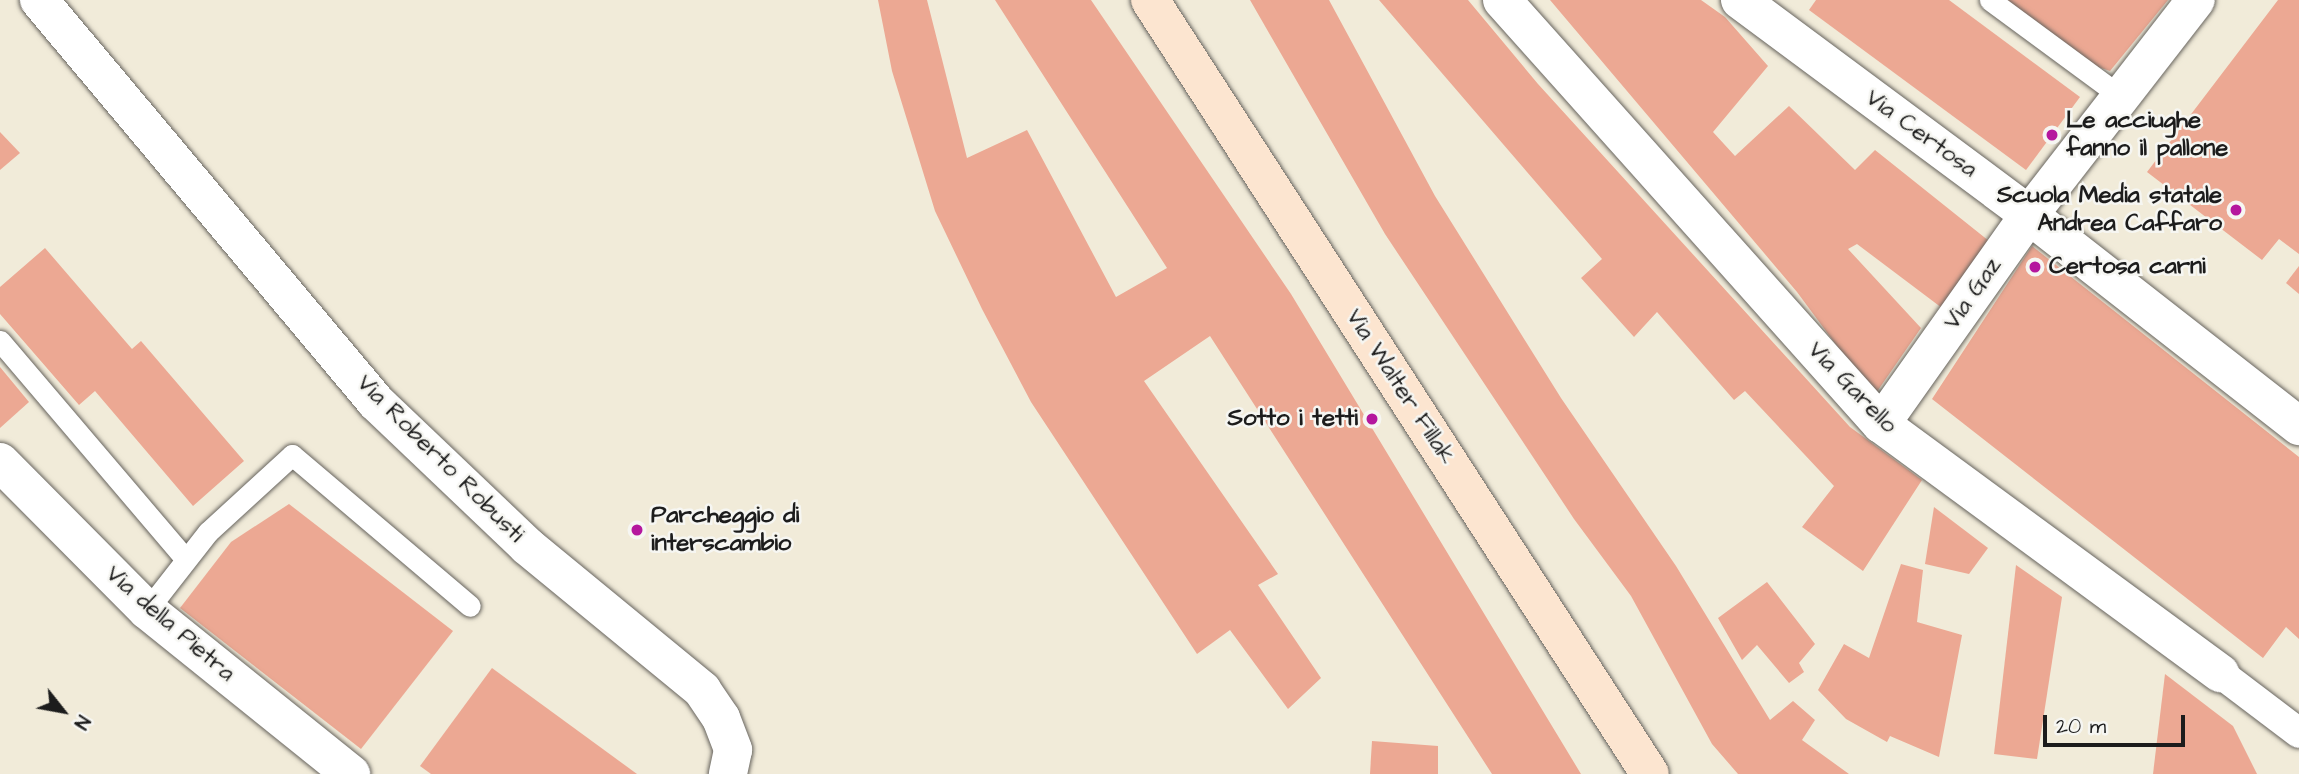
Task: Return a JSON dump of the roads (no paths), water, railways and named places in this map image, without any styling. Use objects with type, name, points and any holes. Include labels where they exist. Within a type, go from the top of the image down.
[{"type":"main road","name":"Via Walter Fillak","points":[[1150,0],[1650,774]]},
{"type":"street","name":"Via Roberto Robusti","points":[[39,0],[376,402],[527,546],[702,690],[722,718],[733,750],[728,774]]},
{"type":"street","name":"Via Garello","points":[[1502,0],[1881,424],[2299,733]]},
{"type":"street","name":"Via Gaz","points":[[1881,424],[2029,215],[2123,98],[2196,0]]},
{"type":"street","name":"Via Certosa","points":[[1764,7],[2299,426]]},
{"type":"street","name":"Via della Pietra","points":[[0,463],[147,610],[351,774]]},
{"type":"lane","points":[[1990,0],[2123,98]]},
{"type":"lane","points":[[0,341],[185,558]]},
{"type":"lane","points":[[147,610],[185,558],[292,455],[470,606]]},
{"type":"place","name":"Le acciughe fanno il pallone","points":[[2052,135]]},
{"type":"place","name":"Scuola Media statale Andrea Caffaro","points":[[2236,210]]},
{"type":"place","name":"Certosa carni","points":[[2035,267]]},
{"type":"place","name":"Sotto i tetti","points":[[1372,419]]},
{"type":"place","name":"Parcheggio di interscambio","points":[[637,530]]}]
